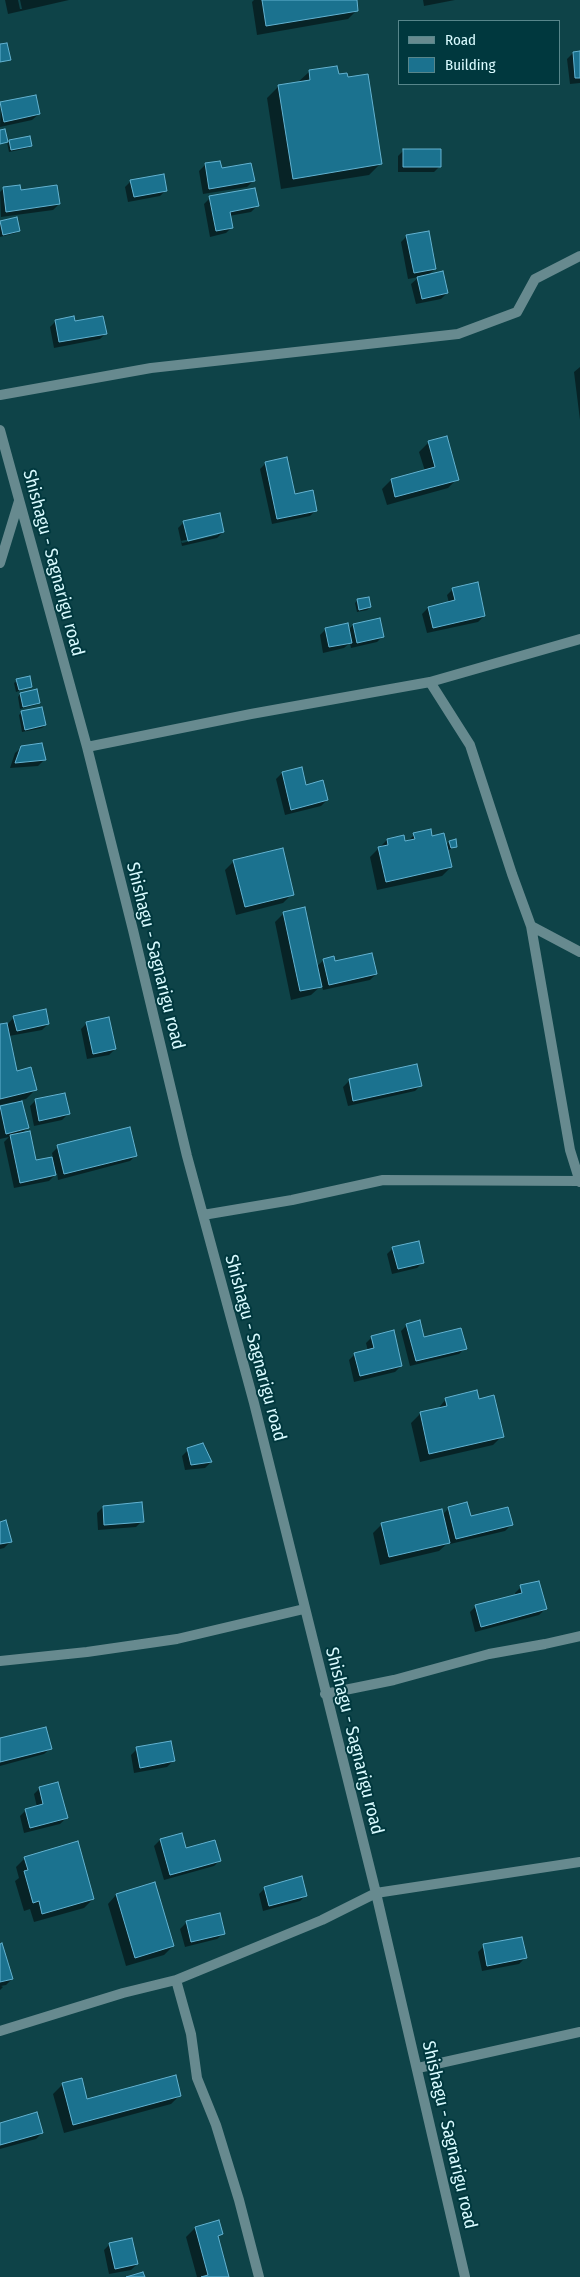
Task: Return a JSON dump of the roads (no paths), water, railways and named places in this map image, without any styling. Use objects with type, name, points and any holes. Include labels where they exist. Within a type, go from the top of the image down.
[{"type":"street","points":[[0,395],[151,368],[458,334],[516,312],[535,279],[580,256]]},
{"type":"street","name":"Shishagu - Sagnarigu road","points":[[0,430],[87,747],[203,1215],[254,1403],[376,1893],[465,2277]]},
{"type":"street","points":[[0,563],[3,547],[19,500]]},
{"type":"street","points":[[87,747],[251,714],[430,682],[580,639]]},
{"type":"street","points":[[203,1215],[292,1200],[383,1180],[579,1181],[570,1150],[531,926],[470,745],[430,682]]},
{"type":"street","points":[[531,926],[580,952]]},
{"type":"street","points":[[0,1661],[87,1652],[177,1639],[304,1610]]},
{"type":"street","points":[[325,1694],[394,1680],[489,1654],[580,1636]]},
{"type":"street","points":[[0,2031],[123,1993],[176,1980],[313,1924],[376,1893],[580,1862]]},
{"type":"street","points":[[176,1980],[191,2034],[197,2078],[216,2125],[239,2200],[259,2277]]},
{"type":"street","points":[[418,2068],[580,2032]]}]
